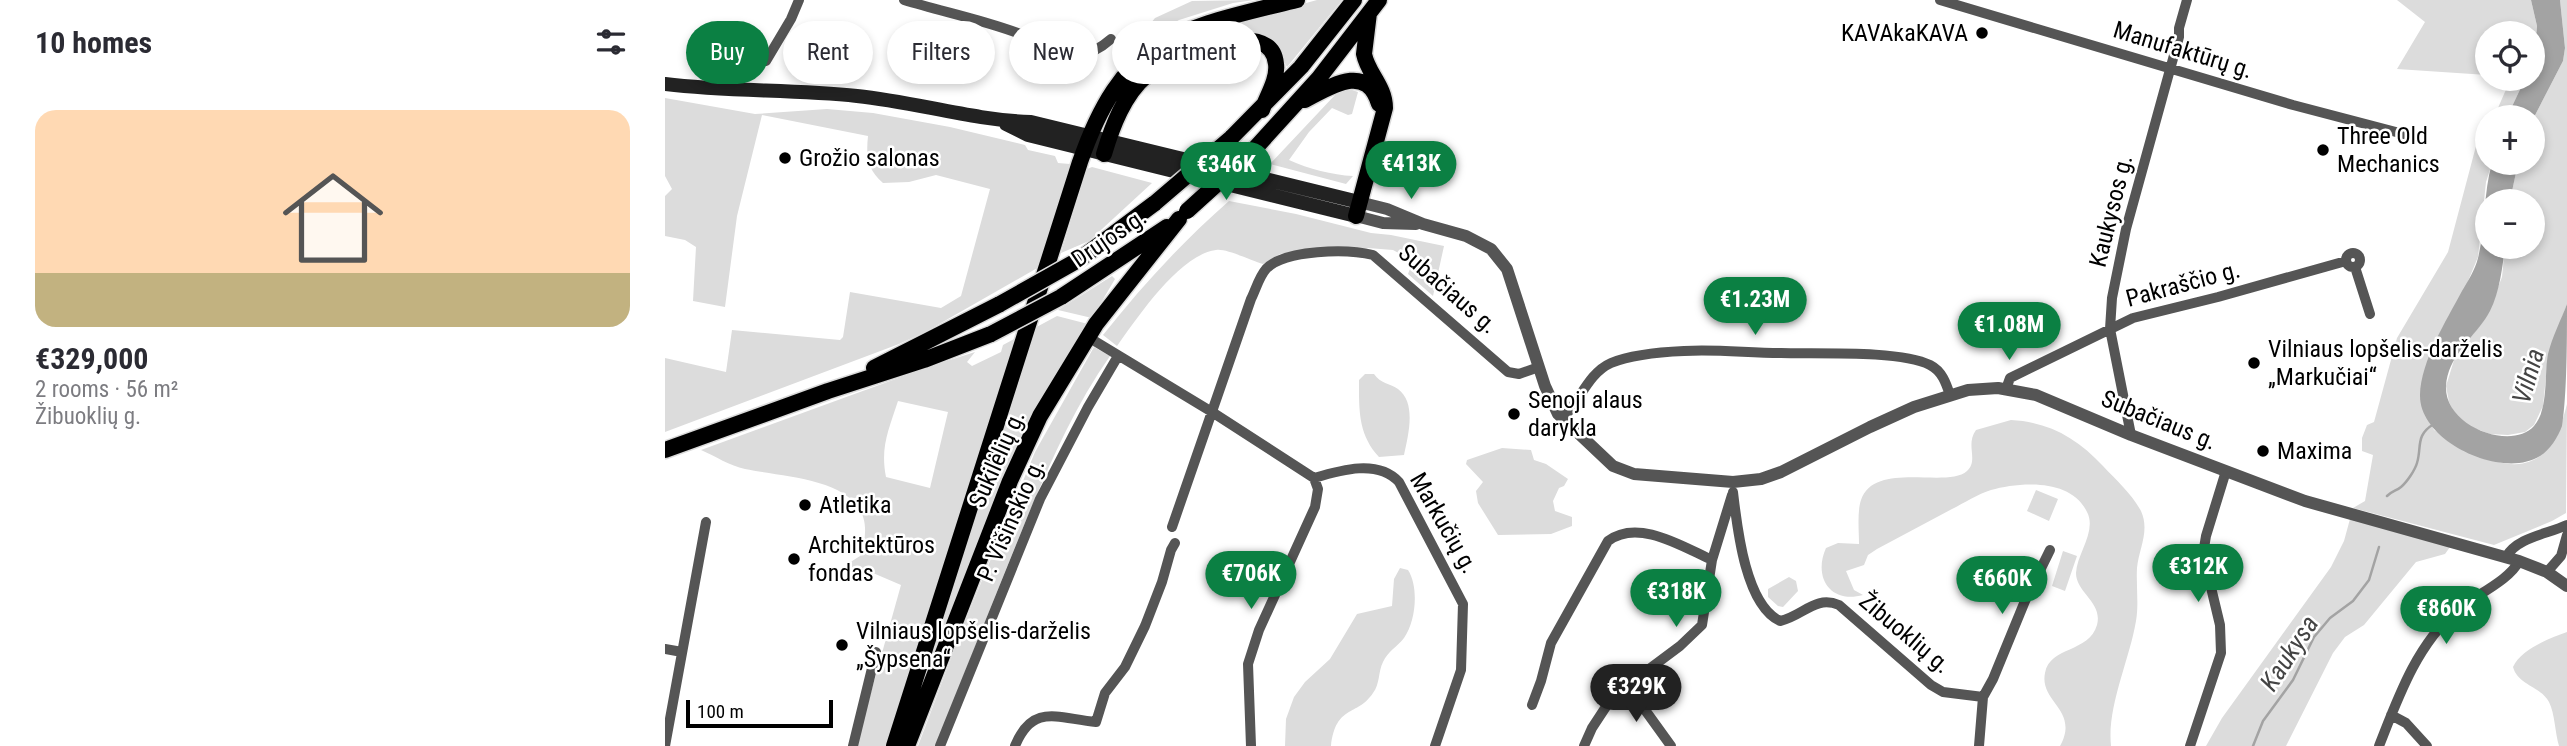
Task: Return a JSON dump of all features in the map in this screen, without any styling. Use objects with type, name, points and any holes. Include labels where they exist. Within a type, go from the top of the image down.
[{"type":"main road","points":[[894,746],[1086,142],[1119,82],[1133,64],[1151,50],[1182,32],[1209,21],[1297,0]]},
{"type":"main road","name":"Drujos g.","points":[[828,391],[1000,304],[1080,259],[1155,203],[1262,110],[1354,0]]},
{"type":"main road","points":[[1357,209],[1385,108],[1385,98],[1364,54],[1374,7]]},
{"type":"main road","name":"Drujos g.","points":[[665,450],[828,391],[924,360],[991,334],[1061,297],[1183,215],[1250,154],[1297,104],[1374,7]]},
{"type":"main road","points":[[1106,147],[1121,109],[1145,76],[1161,65],[1230,40],[1262,42],[1275,57],[1275,76],[1262,110]]},
{"type":"main road","points":[[1297,104],[1339,82],[1359,82],[1377,97],[1378,128]]},
{"type":"main road","name":"Subačiaus g.","points":[[665,84],[712,90],[856,96],[896,101],[998,121],[1028,135],[1086,142],[1357,209]]},
{"type":"main road","name":"Sukilėlių g.","points":[[907,746],[1010,481],[1040,416],[1088,337],[1183,215]]},
{"type":"street","points":[[769,56],[799,0]]},
{"type":"street","points":[[904,0],[1023,35],[1062,53],[1078,55],[1102,47],[1111,39]]},
{"type":"street","name":"Manufaktūrų g.","points":[[1940,0],[2353,123],[2415,137]]},
{"type":"street","name":"Kaukysos g.","points":[[2131,435],[2111,330],[2112,298],[2126,229],[2187,0]]},
{"type":"street","name":"Subačiaus g.","points":[[1357,209],[1383,223],[1423,224],[1480,242],[1499,258],[1512,284],[1550,398],[1562,419],[1613,466],[1624,471],[1649,477],[1733,487],[1775,474],[1892,416],[1950,395],[1983,388],[2006,388],[2036,395],[2131,435],[2305,501],[2519,561],[2547,572],[2567,586]]},
{"type":"street","name":"Subačiaus g.","points":[[1212,412],[1261,277],[1274,262],[1307,254],[1360,252],[1373,255],[1508,372],[1519,374],[1539,367]]},
{"type":"street","name":"Pakraščio g.","points":[[2006,388],[2010,378],[2133,318],[2350,264],[2370,314]]},
{"type":"street","points":[[1088,337],[1314,478],[1318,489],[1315,507],[1259,630],[1248,664],[1251,746]]},
{"type":"street","points":[[1562,419],[1573,409],[1592,379],[1609,364],[1638,355],[1685,351],[1858,355],[1917,360],[1933,366],[1945,378],[1950,395]]},
{"type":"street","name":"P. Višinskio g.","points":[[940,746],[1040,499],[1118,356]]},
{"type":"street","points":[[1172,527],[1212,412]]},
{"type":"street","name":"Markučių g.","points":[[1314,478],[1371,468],[1394,476],[1408,495],[1462,598],[1464,612],[1461,670],[1435,746]]},
{"type":"street","points":[[2190,746],[2221,653],[2220,625],[2203,554],[2206,536],[2227,471]]},
{"type":"street","points":[[1584,746],[1592,728],[1613,696],[1698,631],[1704,619],[1712,560],[1733,487]]},
{"type":"street","name":"Žibuoklių g.","points":[[1733,487],[1741,555],[1764,609],[1774,618],[1780,621],[1789,619],[1818,602],[1829,601],[1839,605],[1931,685],[1943,692],[1983,697]]},
{"type":"street","points":[[665,743],[706,522]]},
{"type":"street","points":[[2506,557],[2514,546],[2567,525]]},
{"type":"street","points":[[2547,572],[2561,556],[2566,538],[2552,532]]},
{"type":"street","points":[[1532,705],[1551,643],[1608,541],[1622,534],[1655,535],[1712,560]]},
{"type":"street","points":[[1015,746],[1021,730],[1040,717],[1055,716],[1096,722],[1105,693],[1125,667],[1145,626],[1175,543]]},
{"type":"street","points":[[1979,746],[1983,697],[2050,550]]},
{"type":"street","points":[[2379,746],[2403,684],[2424,648],[2455,612],[2492,584],[2509,576],[2519,561]]},
{"type":"street","points":[[665,649],[682,652]]},
{"type":"street","points":[[853,746],[876,652]]},
{"type":"street","points":[[1627,685],[1671,746]]},
{"type":"street","points":[[2391,715],[2406,723],[2427,746]]},
{"type":"shaded area","points":[[1254,0],[1233,3],[1177,21],[1153,21],[1192,1]]},
{"type":"shaded area","points":[[1317,0],[1342,0],[1287,67],[1275,44],[1261,34],[1261,21],[1241,21]]},
{"type":"shaded area","points":[[2397,0],[2531,0],[2536,21],[2475,21],[2475,74],[2397,69],[2425,22]]},
{"type":"shaded area","points":[[2531,0],[2560,0],[2565,48],[2563,61],[2540,105],[2513,105],[2519,91],[2545,91],[2545,21],[2536,21]]},
{"type":"shaded area","points":[[2560,0],[2567,0],[2567,304],[2548,356],[2543,406],[2534,425],[2525,432],[2490,434],[2466,425],[2454,412],[2446,386],[2455,357],[2486,318],[2502,277],[2504,259],[2545,259],[2545,189],[2513,189],[2515,175],[2545,175],[2545,105],[2540,105],[2563,61],[2565,48]]},
{"type":"shaded area","points":[[1127,84],[1136,84],[1125,92],[1104,126],[1100,124]]},
{"type":"shaded area","points":[[1352,90],[1358,92],[1352,114],[1348,115],[1332,108],[1309,132],[1289,160],[1321,171],[1353,176],[1346,184],[1270,164],[1335,95]]},
{"type":"shaded area","points":[[2505,91],[2519,91],[2513,105],[2499,105]]},
{"type":"shaded area","points":[[665,98],[755,114],[827,109],[873,113],[950,127],[1025,145],[1028,150],[1055,156],[1058,163],[1070,164],[1039,267],[927,331],[899,344],[665,432],[665,358],[726,372],[732,330],[840,340],[843,337],[850,292],[941,308],[961,296],[990,189],[936,175],[909,182],[883,183],[869,162],[868,136],[762,115],[737,216],[725,307],[693,301],[696,247],[685,240],[665,236],[665,196],[672,189],[665,176]]},
{"type":"shaded area","points":[[2475,150],[2475,175],[2488,175],[2485,189],[2475,189],[2475,259],[2477,259],[2420,397],[2434,430],[2488,458],[2517,464],[2539,457],[2547,449],[2559,428],[2567,404],[2566,513],[2494,545],[2353,508],[2365,501],[2373,455],[2362,451],[2362,438],[2367,425],[2374,422],[2397,338],[2448,252]]},
{"type":"shaded area","points":[[1092,167],[1152,183],[1089,241],[1061,253],[1087,169]]},
{"type":"shaded area","points":[[2490,175],[2515,175],[2513,189],[2487,187]]},
{"type":"shaded area","points":[[1229,201],[1371,233],[1444,246],[1433,296],[1408,274],[1413,261],[1393,250],[1304,250],[1280,254],[1263,264],[1216,250],[1202,254],[1174,275],[1148,304],[1117,346],[1103,335],[1163,265]]},
{"type":"shaded area","points":[[2478,259],[2503,259],[2499,284],[2486,318],[2451,366],[2446,386],[2448,401],[2456,413],[2481,431],[2511,436],[2524,433],[2539,419],[2545,391],[2548,354],[2567,304],[2566,383],[2562,426],[2547,450],[2524,462],[2486,460],[2466,452],[2433,428],[2423,412],[2421,382],[2430,355]]},
{"type":"shaded area","points":[[1112,276],[1115,279],[1092,318],[1058,310]]},
{"type":"shaded area","points":[[1057,316],[1088,324],[906,729],[1031,330]]},
{"type":"shaded area","points":[[1016,338],[885,746],[856,746],[901,585],[866,570],[849,569],[849,563],[860,556],[865,531],[861,511],[849,497],[831,487],[810,481],[739,468],[701,450],[975,352],[967,362],[972,366],[1001,352],[1003,345]],"holes":[[[898,401],[948,412],[930,488],[886,477],[885,447]]]},
{"type":"shaded area","points":[[1094,347],[1110,356],[1068,426],[1045,476],[936,746],[918,746],[964,624],[1035,452]]},
{"type":"shaded area","points":[[1365,374],[1374,374],[1382,382],[1398,389],[1408,403],[1410,420],[1404,455],[1379,457],[1367,439],[1361,421],[1359,401],[1359,380]]},
{"type":"shaded area","points":[[2011,420],[2050,428],[2083,447],[2128,493],[2141,511],[2144,533],[2137,568],[2136,621],[2112,715],[2111,746],[2060,746],[2065,734],[2065,723],[2045,683],[2048,664],[2062,653],[2086,641],[2097,625],[2096,610],[2080,586],[2076,573],[2090,527],[2089,519],[2079,501],[2069,493],[2044,485],[2030,484],[2003,487],[1976,496],[1877,549],[1868,555],[1864,565],[1846,571],[1854,590],[1863,595],[1841,596],[1827,586],[1823,578],[1826,548],[1838,543],[1859,544],[1860,505],[1869,488],[1881,481],[1895,478],[1957,476],[1970,467],[1972,441],[1976,430]]},
{"type":"shaded area","points":[[1502,448],[1531,450],[1534,460],[1546,464],[1568,479],[1564,486],[1559,488],[1553,501],[1555,511],[1572,517],[1572,526],[1551,534],[1498,535],[1478,503],[1476,491],[1483,482],[1466,464],[1467,460]]},
{"type":"shaded area","points":[[2036,490],[2058,499],[2049,521],[2027,511]]},
{"type":"shaded area","points":[[2350,519],[2450,547],[2445,554],[2416,562],[2364,625],[2345,637],[2333,653],[2286,746],[2206,746],[2222,718],[2331,567],[2344,541]]},
{"type":"shaded area","points":[[2063,551],[2077,556],[2065,591],[2052,586]]},
{"type":"shaded area","points":[[1400,568],[1408,570],[1414,585],[1415,604],[1411,623],[1404,638],[1383,662],[1373,693],[1337,723],[1331,746],[1285,746],[1286,719],[1294,697],[1305,682],[1330,659],[1357,614],[1392,606],[1394,579]]},
{"type":"shaded area","points":[[1789,577],[1796,581],[1798,591],[1783,607],[1778,606],[1768,597],[1768,589]]},
{"type":"shaded area","points":[[2567,632],[2567,746],[2559,746],[2549,702],[2540,692],[2519,678],[2513,667],[2529,650]]},
{"type":"waterway","name":"Kaukysa","points":[[2387,496],[2401,487],[2410,476],[2417,463],[2424,432],[2434,424]]},
{"type":"waterway","name":"Kaukysa","points":[[2253,746],[2263,721],[2293,680],[2314,637],[2330,618],[2353,601],[2369,580],[2379,547]]},
{"type":"place","name":"KAVAkaKAVA","points":[[1982,33]]},
{"type":"place","name":"Three Old Mechanics","points":[[2323,150]]},
{"type":"place","name":"Grožio salonas","points":[[785,158]]},
{"type":"place","name":"Vilniaus lopšelis-darželis „Markučiai“","points":[[2254,363]]},
{"type":"place","name":"Senoji alaus darykla","points":[[1514,414]]},
{"type":"place","name":"Maxima","points":[[2263,451]]},
{"type":"place","name":"Atletika","points":[[805,505]]},
{"type":"place","name":"Architektūros fondas","points":[[794,559]]},
{"type":"place","name":"Vilniaus lopšelis-darželis „Šypsena“","points":[[842,645]]},
{"type":"water label","name":"Vilnia","points":[[2528,376]]}]
